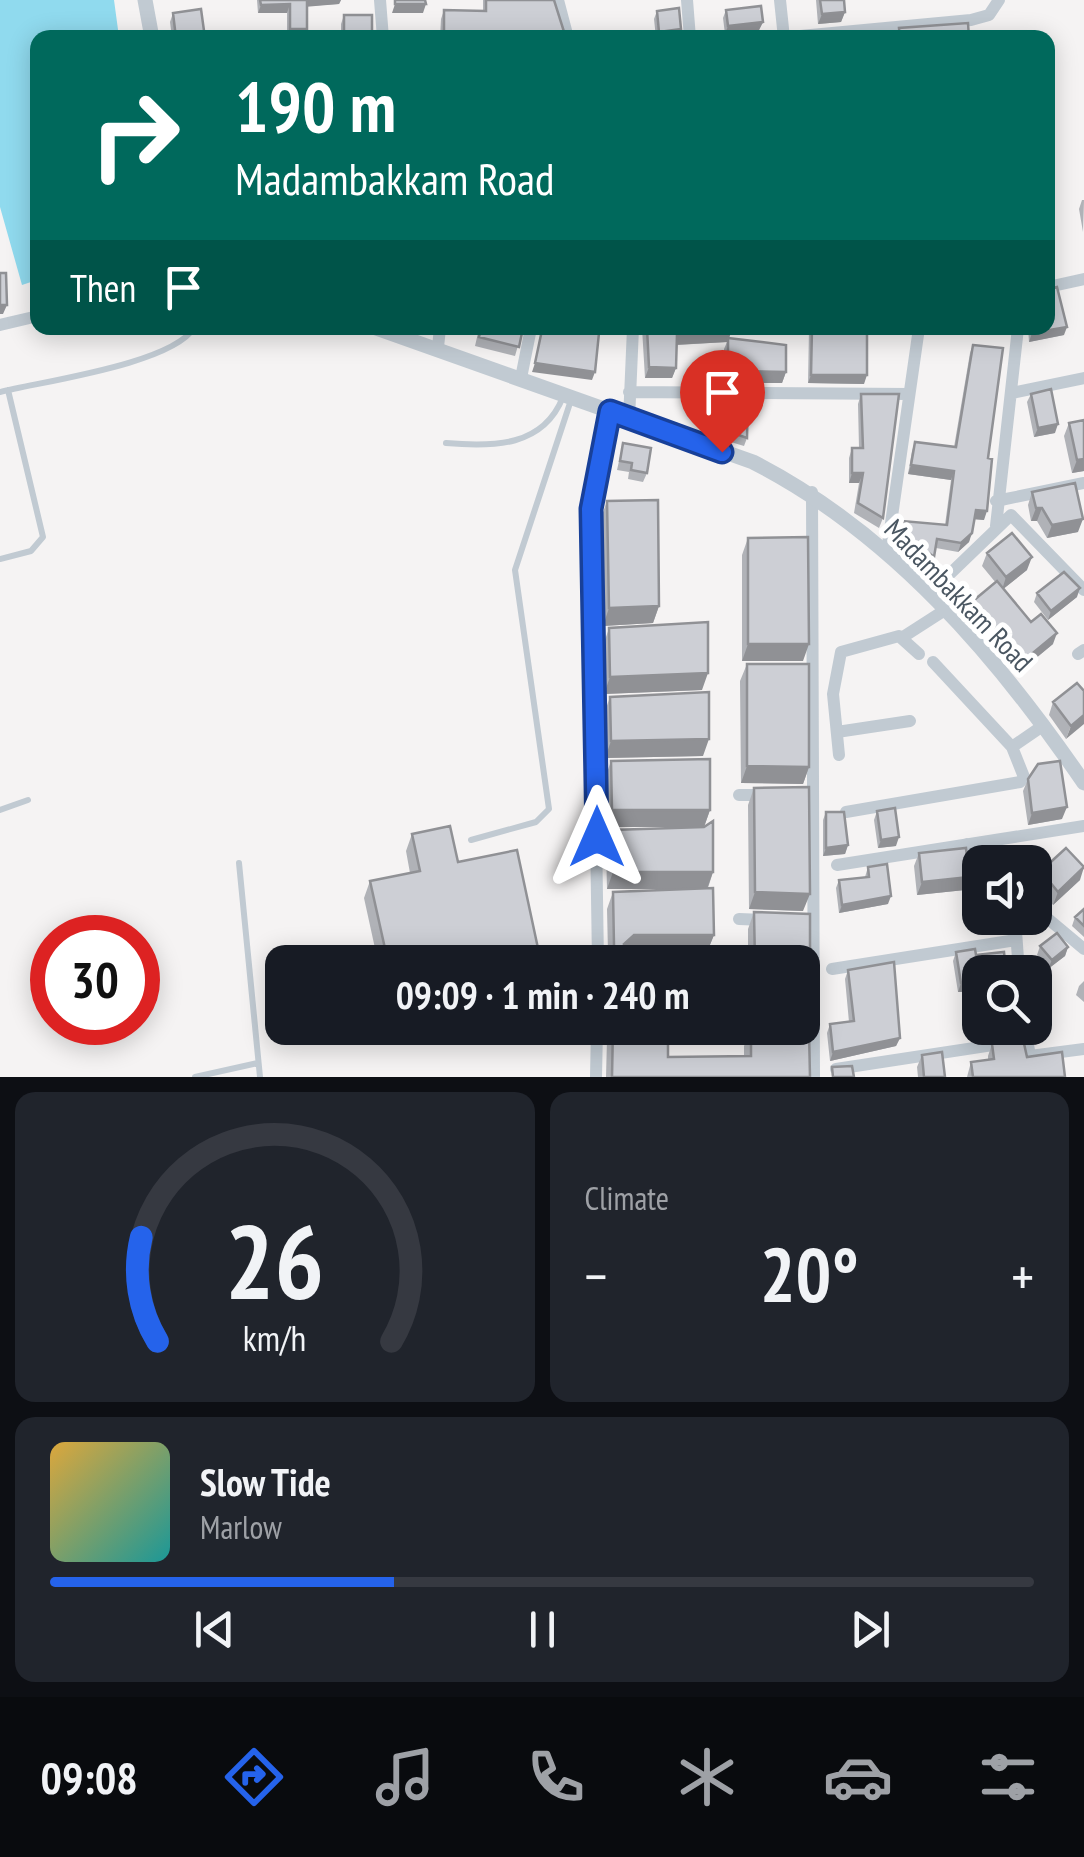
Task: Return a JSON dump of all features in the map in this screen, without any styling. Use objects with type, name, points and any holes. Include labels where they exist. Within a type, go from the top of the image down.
[{"type":"street","points":[[146,0],[151,30]]},
{"type":"street","points":[[380,0],[382,30]]},
{"type":"street","points":[[558,0],[566,30]]},
{"type":"street","points":[[687,0],[689,30]]},
{"type":"street","points":[[780,0],[782,30]]},
{"type":"street","points":[[896,30],[972,20],[989,15],[999,0]]},
{"type":"street","points":[[972,20],[973,30]]},
{"type":"street","points":[[1055,285],[1084,280]]},
{"type":"street","points":[[0,325],[30,318]]},
{"type":"street","name":"Madambakkam Road","points":[[399,335],[753,462],[812,492],[887,552],[930,593],[1044,724],[1084,783]]},
{"type":"street","points":[[438,347],[439,335]]},
{"type":"street","points":[[521,378],[530,335]]},
{"type":"street","points":[[629,420],[633,335]]},
{"type":"street","points":[[887,552],[917,335]]},
{"type":"street","points":[[996,526],[1017,335]]},
{"type":"street","points":[[1012,393],[1084,378]]},
{"type":"street","points":[[629,392],[909,394]]},
{"type":"street","points":[[598,945],[591,509],[610,411]]},
{"type":"street","points":[[996,501],[1084,484]]},
{"type":"street","points":[[812,492],[814,945]]},
{"type":"street","points":[[930,593],[1011,515],[1019,498]]},
{"type":"street","points":[[1011,515],[1084,590]]},
{"type":"street","points":[[838,755],[833,694],[841,652],[903,637],[944,610]]},
{"type":"street","points":[[594,636],[611,636]]},
{"type":"street","points":[[903,637],[919,654]]},
{"type":"street","points":[[846,812],[1020,782],[1024,777],[1012,747],[933,662]]},
{"type":"street","points":[[793,671],[812,671]]},
{"type":"street","points":[[597,704],[614,704]]},
{"type":"street","points":[[836,732],[910,721]]},
{"type":"street","points":[[1012,747],[1044,724]]},
{"type":"street","points":[[597,768],[614,768]]},
{"type":"street","points":[[795,794],[814,794]]},
{"type":"street","points":[[739,796],[776,795]]},
{"type":"street","points":[[836,865],[1084,826]]},
{"type":"street","points":[[597,837],[617,836]]},
{"type":"street","points":[[598,898],[616,898]]},
{"type":"street","points":[[739,920],[776,920]]},
{"type":"street","points":[[795,921],[814,922]]},
{"type":"street","points":[[1052,922],[1084,949]]},
{"type":"street","points":[[1016,935],[1017,955]]},
{"type":"street","points":[[832,969],[1016,940]]},
{"type":"street","points":[[596,1077],[597,1045]]},
{"type":"street","points":[[814,1045],[814,1077]]},
{"type":"street","points":[[833,1070],[967,1045]]},
{"type":"street","points":[[1030,1045],[1034,1057],[1084,1049]]},
{"type":"lane","points":[[0,559],[31,550],[43,537],[4,391],[146,356],[170,348],[186,335]]},
{"type":"lane","points":[[446,443],[488,444],[541,431],[554,421],[569,395]]},
{"type":"lane","points":[[470,840],[536,822],[550,809],[515,570],[569,395]]},
{"type":"lane","points":[[0,810],[28,800]]},
{"type":"lane","points":[[239,863],[260,1077]]},
{"type":"lane","points":[[195,1077],[258,1062]]},
{"type":"water","points":[[0,0],[114,0],[118,30],[30,30],[30,282],[22,285],[0,207]]},
{"type":"building","points":[[260,0],[307,0],[307,29],[290,29],[290,4],[261,5]]},
{"type":"building","points":[[395,0],[425,0],[426,4],[395,4]]},
{"type":"building","points":[[486,0],[554,0],[563,30],[444,30],[444,10],[486,11]]},
{"type":"building","points":[[820,0],[844,0],[845,12],[822,14]]},
{"type":"building","points":[[761,6],[763,22],[728,26],[726,10]]},
{"type":"building","points":[[679,8],[681,29],[659,30],[657,11]]},
{"type":"building","points":[[201,9],[204,30],[175,30],[173,13]]},
{"type":"building","points":[[344,15],[372,15],[372,30],[344,30]]},
{"type":"building","points":[[968,23],[968,30],[899,30]]},
{"type":"building","points":[[0,273],[6,273],[7,305],[0,305]]},
{"type":"building","points":[[1055,287],[1067,327],[1055,329]]},
{"type":"building","points":[[479,335],[522,335],[519,347]]},
{"type":"building","points":[[541,335],[599,335],[595,372],[535,363]]},
{"type":"building","points":[[647,335],[677,335],[676,368],[649,367]]},
{"type":"building","points":[[812,335],[867,335],[867,375],[811,375]]},
{"type":"building","points":[[728,338],[786,345],[786,372],[728,371]]},
{"type":"building","points":[[973,345],[1003,348],[988,458],[992,459],[987,511],[976,510],[972,533],[961,543],[937,539],[934,557],[902,532],[903,521],[947,525],[954,471],[911,465],[915,442],[956,447]]},
{"type":"building","points":[[1051,389],[1058,424],[1038,428],[1031,394]]},
{"type":"building","points":[[706,394],[748,394],[747,438],[727,431],[727,419],[706,419]]},
{"type":"building","points":[[861,394],[899,394],[883,518],[858,503],[863,473],[852,473],[852,448],[863,448]]},
{"type":"building","points":[[1084,420],[1084,459],[1077,460],[1069,423]]},
{"type":"building","points":[[623,443],[651,448],[647,473],[631,470],[632,463],[620,461]]},
{"type":"building","points":[[1075,483],[1083,519],[1052,525],[1042,508],[1036,508],[1032,492]]},
{"type":"building","points":[[658,500],[659,606],[609,608],[607,501]]},
{"type":"building","points":[[1012,533],[1032,557],[1006,577],[987,553]]},
{"type":"building","points":[[808,537],[809,644],[748,644],[748,538]]},
{"type":"building","points":[[1064,572],[1080,588],[1051,611],[1037,593]]},
{"type":"building","points":[[997,581],[1031,622],[1041,614],[1057,633],[1022,662],[973,601]]},
{"type":"building","points":[[708,622],[708,673],[610,677],[609,628]]},
{"type":"building","points":[[747,664],[809,664],[809,767],[747,766]]},
{"type":"building","points":[[1077,683],[1084,691],[1084,715],[1071,726],[1053,702]]},
{"type":"building","points":[[709,692],[709,739],[611,741],[610,697]]},
{"type":"building","points":[[710,759],[710,810],[612,810],[611,761]]},
{"type":"building","points":[[1060,761],[1067,807],[1032,813],[1028,779],[1038,764]]},
{"type":"building","points":[[809,787],[810,894],[755,892],[754,788]]},
{"type":"building","points":[[895,808],[899,837],[881,840],[877,811]]},
{"type":"building","points":[[826,812],[844,812],[848,845],[826,848]]},
{"type":"building","points":[[713,821],[713,872],[613,872],[612,830],[704,827]]},
{"type":"building","points":[[450,826],[458,862],[517,850],[537,945],[384,945],[370,881],[420,871],[412,834]]},
{"type":"building","points":[[962,848],[962,878],[922,882],[919,853]]},
{"type":"building","points":[[1066,848],[1084,867],[1058,892],[1052,885],[1052,861]]},
{"type":"building","points":[[887,864],[891,896],[842,905],[839,880],[869,877],[868,867]]},
{"type":"building","points":[[713,888],[714,935],[634,935],[625,945],[614,945],[613,892]]},
{"type":"building","points":[[1084,909],[1084,926],[1075,917]]},
{"type":"building","points":[[754,912],[810,914],[810,945],[755,945]]},
{"type":"building","points":[[1057,933],[1068,947],[1052,960],[1052,955],[1040,946]]},
{"type":"building","points":[[975,949],[976,955],[962,955],[962,983],[961,983],[956,952]]},
{"type":"building","points":[[894,962],[900,1038],[833,1052],[830,1024],[854,1021],[848,970]]},
{"type":"building","points":[[613,1045],[668,1045],[668,1057],[751,1056],[751,1045],[809,1045],[810,1077],[612,1077]]},
{"type":"building","points":[[992,1045],[1024,1045],[1027,1057],[1062,1052],[1065,1077],[973,1077],[971,1062],[994,1059]]},
{"type":"building","points":[[942,1052],[945,1077],[924,1077],[922,1055]]},
{"type":"building","points":[[852,1066],[854,1077],[833,1077],[832,1067]]},
{"type":"route","points":[[597,837],[591,509],[610,411],[722,452]]}]
